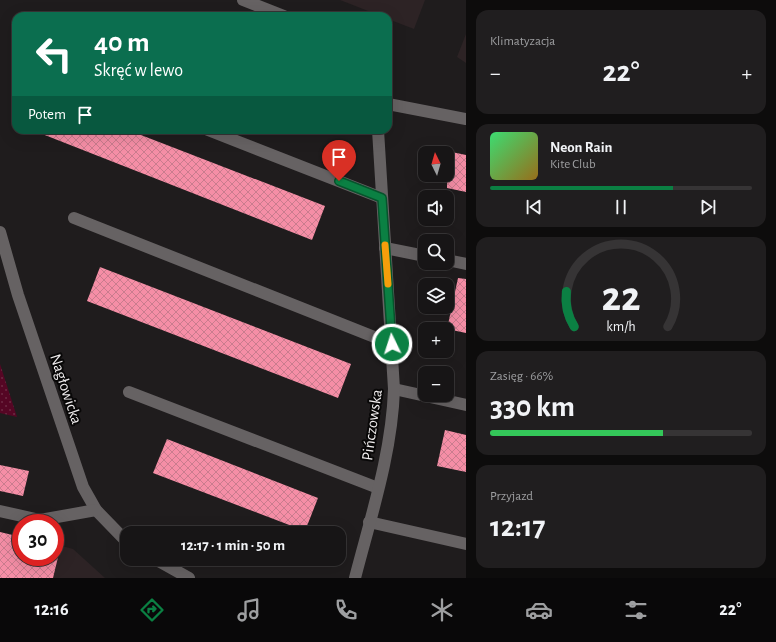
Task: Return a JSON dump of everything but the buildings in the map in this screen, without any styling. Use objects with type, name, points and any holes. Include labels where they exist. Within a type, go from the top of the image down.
[{"type":"street","points":[[243,0],[274,12]]},
{"type":"street","points":[[392,105],[466,119]]},
{"type":"street","points":[[218,134],[382,198]]},
{"type":"street","name":"Pińczowska","points":[[355,578],[386,458],[393,416],[394,389],[392,344],[378,134]]},
{"type":"street","points":[[74,218],[392,344]]},
{"type":"street","name":"Nagłowicka","points":[[0,232],[18,295],[82,487],[96,510],[120,535]]},
{"type":"street","points":[[385,248],[418,255]]},
{"type":"street","points":[[454,261],[466,264]]},
{"type":"street","points":[[394,389],[466,405]]},
{"type":"street","points":[[129,392],[378,488]]},
{"type":"street","points":[[0,511],[40,520],[96,510]]},
{"type":"street","points":[[369,522],[466,544]]},
{"type":"street","points":[[167,566],[189,578]]},
{"type":"shaded area","points":[[340,0],[425,0],[414,29],[392,21],[392,12],[371,12]]},
{"type":"shaded area","points":[[466,34],[466,63],[457,57]]},
{"type":"shaded area","points":[[0,364],[17,417],[0,413]]},
{"type":"shaded area","points":[[64,546],[73,549],[105,578],[19,578],[40,566],[64,566]]},
{"type":"slow traffic","points":[[385,245],[388,284]]},
{"type":"route","points":[[339,181],[382,198],[392,344]]}]
